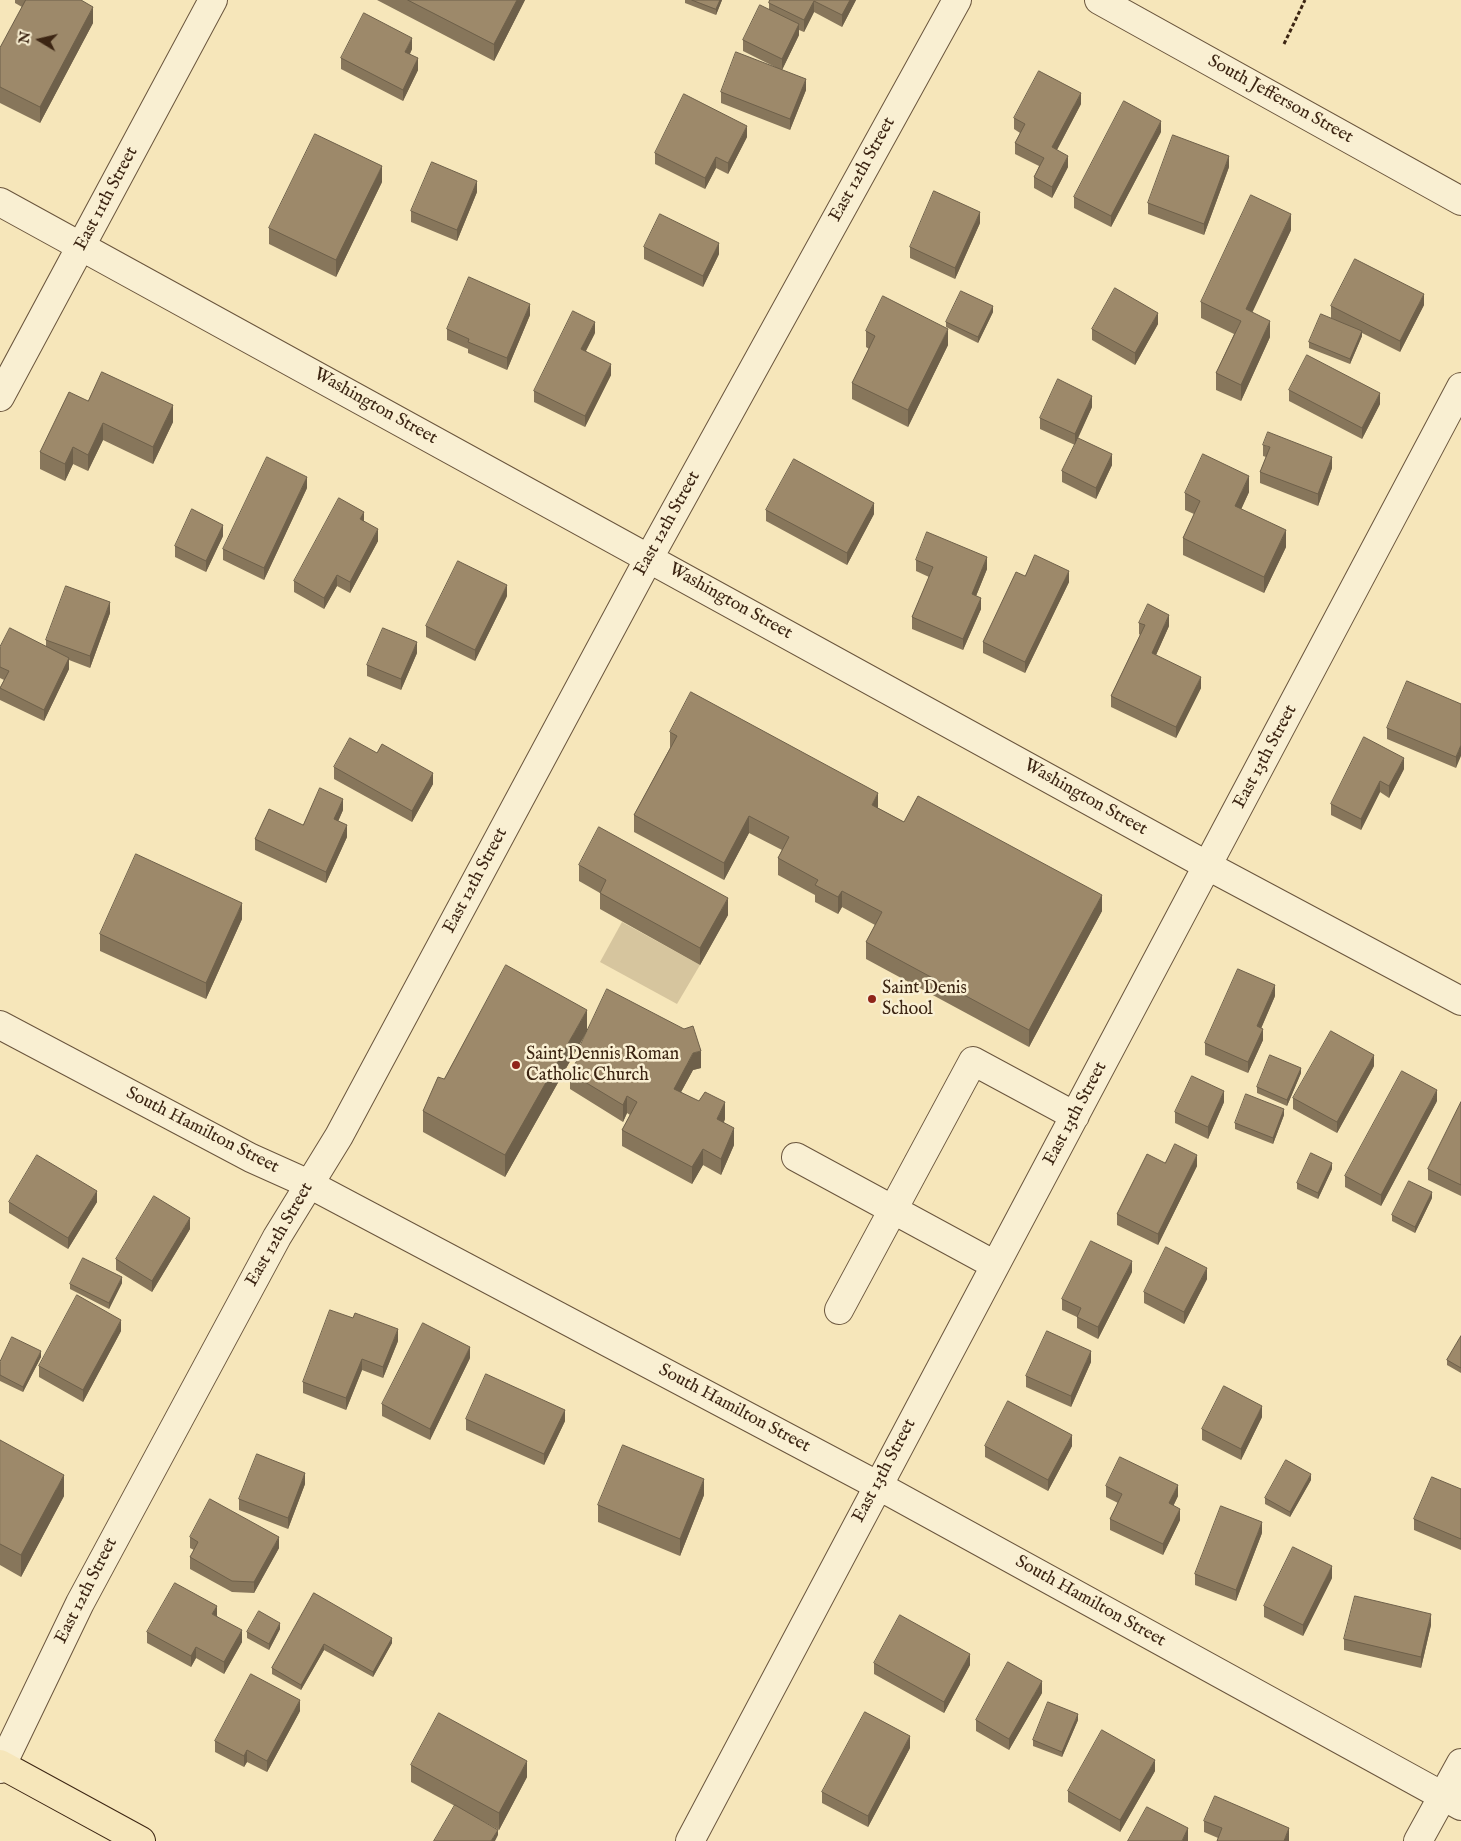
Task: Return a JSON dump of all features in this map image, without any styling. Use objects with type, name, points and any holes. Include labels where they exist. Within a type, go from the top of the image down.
[{"type":"main road","points":[[1,1766],[141,1841]]},
{"type":"street","name":"East 11th Street","points":[[0,397],[213,0]]},
{"type":"street","name":"East 12th Street","points":[[1,1766],[80,1603],[272,1246],[339,1136],[649,558],[957,0]]},
{"type":"street","name":"South Jefferson Street","points":[[1099,0],[1461,201]]},
{"type":"street","name":"Washington Street","points":[[0,202],[1208,866],[1461,1000]]},
{"type":"street","name":"East 13th Street","points":[[690,1841],[877,1485],[1208,866],[1461,387]]},
{"type":"street","name":"South Hamilton Street","points":[[0,1025],[251,1158],[309,1184],[877,1485],[1452,1801]]},
{"type":"street","points":[[839,1310],[974,1061],[1075,1116]]},
{"type":"street","points":[[796,1157],[995,1265]]},
{"type":"street","points":[[1418,1841],[1452,1801],[1461,1762]]},
{"type":"path","points":[[1284,44],[1305,0]]},
{"type":"shaded area","points":[[622,922],[700,965],[677,1004],[600,962]]},
{"type":"building","points":[[26,0],[81,0],[93,7],[40,107],[0,87],[0,48]]},
{"type":"building","points":[[408,0],[517,0],[494,44]]},
{"type":"building","points":[[692,0],[720,0],[716,9]]},
{"type":"building","points":[[770,0],[850,0],[842,15],[814,1],[804,20],[769,3]]},
{"type":"building","points":[[760,5],[799,24],[782,59],[743,40]]},
{"type":"building","points":[[364,13],[412,38],[405,52],[418,58],[403,90],[341,58]]},
{"type":"building","points":[[736,52],[806,79],[790,119],[721,92]]},
{"type":"building","points":[[1039,71],[1081,93],[1052,147],[1068,156],[1052,187],[1034,177],[1044,158],[1015,143],[1025,124],[1014,118]]},
{"type":"building","points":[[684,94],[747,126],[728,163],[716,157],[705,178],[655,153]]},
{"type":"building","points":[[1124,101],[1161,121],[1111,216],[1074,197]]},
{"type":"building","points":[[315,134],[382,166],[336,260],[269,228]]},
{"type":"building","points":[[1173,135],[1229,156],[1204,224],[1148,203]]},
{"type":"building","points":[[432,162],[477,181],[457,230],[411,211]]},
{"type":"building","points":[[934,191],[980,212],[955,268],[910,247]]},
{"type":"building","points":[[1251,195],[1291,214],[1246,309],[1270,321],[1241,385],[1216,373],[1241,321],[1201,302]]},
{"type":"building","points":[[660,214],[719,243],[703,276],[644,247]]},
{"type":"building","points":[[1355,259],[1424,294],[1400,341],[1331,306]]},
{"type":"building","points":[[469,277],[530,304],[507,358],[468,342],[469,339],[447,329]]},
{"type":"building","points":[[1115,288],[1158,313],[1135,353],[1092,329]]},
{"type":"building","points":[[961,291],[993,306],[978,337],[946,322]]},
{"type":"building","points":[[883,296],[948,329],[908,410],[852,383],[875,336],[866,331]]},
{"type":"building","points":[[573,311],[595,322],[581,349],[611,364],[585,416],[534,391]]},
{"type":"building","points":[[1321,314],[1362,331],[1350,359],[1309,342]]},
{"type":"building","points":[[1307,355],[1380,393],[1362,428],[1289,390]]},
{"type":"building","points":[[102,372],[173,405],[153,447],[103,423],[88,455],[73,447],[65,464],[40,452],[69,392],[88,401]]},
{"type":"building","points":[[1058,379],[1092,396],[1075,434],[1040,418]]},
{"type":"building","points":[[1268,432],[1332,457],[1318,494],[1260,472],[1270,447],[1263,445]]},
{"type":"building","points":[[1078,438],[1112,454],[1096,488],[1062,471]]},
{"type":"building","points":[[1203,454],[1249,476],[1235,506],[1286,530],[1264,577],[1183,538],[1200,501],[1185,493]]},
{"type":"building","points":[[267,457],[307,477],[264,568],[223,549]]},
{"type":"building","points":[[794,459],[874,503],[847,553],[766,510]]},
{"type":"building","points":[[339,498],[364,512],[360,519],[378,529],[350,582],[337,575],[324,598],[294,581]]},
{"type":"building","points":[[192,509],[223,525],[206,561],[175,546]]},
{"type":"building","points":[[927,532],[987,557],[972,594],[981,598],[963,639],[912,617],[933,567],[916,560]]},
{"type":"building","points":[[1035,555],[1069,571],[1025,662],[983,642],[1016,572],[1025,576]]},
{"type":"building","points":[[458,561],[507,585],[475,650],[426,626]]},
{"type":"building","points":[[66,586],[110,602],[90,656],[46,640]]},
{"type":"building","points":[[1148,604],[1169,615],[1152,653],[1201,677],[1176,727],[1111,696],[1145,625],[1139,623]]},
{"type":"building","points":[[10,628],[69,658],[44,710],[0,688],[9,671],[0,667],[0,647]]},
{"type":"building","points":[[383,628],[417,642],[401,679],[367,665]]},
{"type":"building","points":[[1407,681],[1461,704],[1461,745],[1456,757],[1387,728]]},
{"type":"building","points":[[691,692],[878,793],[872,805],[904,822],[918,796],[1102,895],[1029,1030],[866,942],[882,912],[842,891],[838,897],[815,885],[818,880],[778,858],[789,837],[749,816],[724,863],[634,815],[677,736],[670,732]]},
{"type":"building","points":[[1364,737],[1404,758],[1389,786],[1380,781],[1361,819],[1331,804]]},
{"type":"building","points":[[350,738],[377,753],[382,744],[433,773],[412,811],[334,767]]},
{"type":"building","points":[[320,788],[343,799],[334,819],[347,825],[326,872],[255,839],[269,809],[303,825]]},
{"type":"building","points":[[599,827],[728,898],[700,948],[600,893],[606,880],[579,865]]},
{"type":"building","points":[[136,854],[242,903],[206,983],[100,934]]},
{"type":"building","name":"Saint Dennis Roman Catholic Church","points":[[506,965],[587,1010],[505,1155],[423,1111],[438,1077],[444,1079]]},
{"type":"building","points":[[1238,969],[1275,985],[1257,1026],[1263,1029],[1248,1062],[1205,1043]]},
{"type":"building","points":[[607,989],[684,1029],[693,1026],[701,1051],[693,1053],[674,1089],[699,1101],[705,1092],[725,1102],[717,1119],[734,1128],[721,1159],[703,1149],[692,1167],[622,1130],[637,1102],[627,1096],[623,1105],[570,1073],[581,1053],[580,1046]]},
{"type":"building","points":[[1331,1031],[1374,1055],[1337,1122],[1293,1098]]},
{"type":"building","points":[[1270,1055],[1301,1068],[1287,1100],[1257,1087]]},
{"type":"building","points":[[1402,1071],[1437,1090],[1381,1195],[1345,1176]]},
{"type":"building","points":[[1192,1076],[1224,1091],[1208,1127],[1175,1112]]},
{"type":"building","points":[[1246,1094],[1284,1109],[1273,1138],[1235,1123]]},
{"type":"building","points":[[1461,1102],[1461,1185],[1428,1169]]},
{"type":"building","points":[[1175,1144],[1197,1155],[1158,1234],[1117,1214],[1147,1154],[1165,1163]]},
{"type":"building","points":[[1311,1153],[1332,1163],[1318,1193],[1297,1183]]},
{"type":"building","points":[[37,1155],[97,1191],[68,1238],[9,1202]]},
{"type":"building","points":[[1409,1181],[1432,1192],[1415,1227],[1392,1215]]},
{"type":"building","points":[[154,1196],[190,1218],[152,1281],[116,1259]]},
{"type":"building","points":[[1091,1241],[1132,1261],[1098,1327],[1077,1317],[1081,1308],[1062,1299]]},
{"type":"building","points":[[1166,1247],[1207,1268],[1184,1312],[1144,1292]]},
{"type":"building","points":[[83,1258],[122,1277],[109,1303],[70,1284]]},
{"type":"building","points":[[77,1295],[121,1320],[83,1390],[39,1366]]},
{"type":"building","points":[[330,1310],[353,1318],[355,1313],[398,1329],[383,1367],[362,1359],[346,1398],[303,1382]]},
{"type":"building","points":[[423,1323],[470,1347],[430,1429],[382,1404]]},
{"type":"building","points":[[1047,1331],[1091,1351],[1071,1396],[1026,1376]]},
{"type":"building","points":[[1461,1336],[1461,1368],[1447,1360]]},
{"type":"building","points":[[12,1337],[41,1351],[23,1387],[0,1375],[0,1362]]},
{"type":"building","points":[[486,1374],[565,1410],[544,1454],[466,1419]]},
{"type":"building","points":[[1224,1386],[1262,1406],[1241,1449],[1202,1429]]},
{"type":"building","points":[[1008,1401],[1072,1435],[1048,1480],[985,1446]]},
{"type":"building","points":[[0,1440],[64,1475],[21,1555],[0,1544]]},
{"type":"building","points":[[623,1445],[704,1479],[680,1539],[598,1505]]},
{"type":"building","points":[[257,1454],[305,1473],[288,1518],[239,1499]]},
{"type":"building","points":[[1120,1457],[1178,1485],[1169,1503],[1180,1509],[1163,1544],[1110,1519],[1122,1494],[1106,1486]]},
{"type":"building","points":[[1286,1460],[1311,1474],[1290,1512],[1265,1498]]},
{"type":"building","points":[[1432,1477],[1461,1489],[1461,1539],[1414,1519]]},
{"type":"building","points":[[210,1499],[279,1537],[254,1582],[232,1581],[190,1557],[198,1542],[190,1537]]},
{"type":"building","points":[[1221,1506],[1262,1522],[1236,1590],[1195,1574]]},
{"type":"building","points":[[1293,1547],[1332,1566],[1303,1625],[1264,1606]]},
{"type":"building","points":[[175,1583],[217,1606],[212,1614],[242,1630],[224,1662],[196,1647],[191,1656],[147,1632]]},
{"type":"building","points":[[314,1593],[392,1638],[373,1672],[324,1644],[301,1685],[272,1668]]},
{"type":"building","points":[[1355,1596],[1431,1614],[1421,1657],[1344,1639]]},
{"type":"building","points":[[259,1611],[280,1623],[269,1644],[247,1632]]},
{"type":"building","points":[[900,1615],[970,1654],[944,1702],[874,1663]]},
{"type":"building","points":[[1008,1662],[1042,1681],[1009,1739],[976,1720]]},
{"type":"building","points":[[251,1674],[300,1700],[267,1761],[247,1750],[244,1756],[215,1741]]},
{"type":"building","points":[[1048,1702],[1078,1714],[1062,1752],[1033,1740]]},
{"type":"building","points":[[865,1712],[910,1736],[868,1816],[822,1792]]},
{"type":"building","points":[[439,1713],[527,1761],[499,1813],[411,1765]]},
{"type":"building","points":[[1102,1730],[1155,1760],[1120,1820],[1068,1791]]},
{"type":"building","points":[[1215,1796],[1289,1828],[1284,1841],[1217,1841],[1222,1828],[1204,1821]]},
{"type":"building","points":[[455,1805],[498,1830],[491,1841],[434,1841]]},
{"type":"building","points":[[1147,1807],[1188,1828],[1182,1841],[1128,1841]]},
{"type":"place","name":"Saint Denis School","points":[[872,999]]},
{"type":"place","name":"Saint Dennis Roman Catholic Church","points":[[516,1065]]}]
